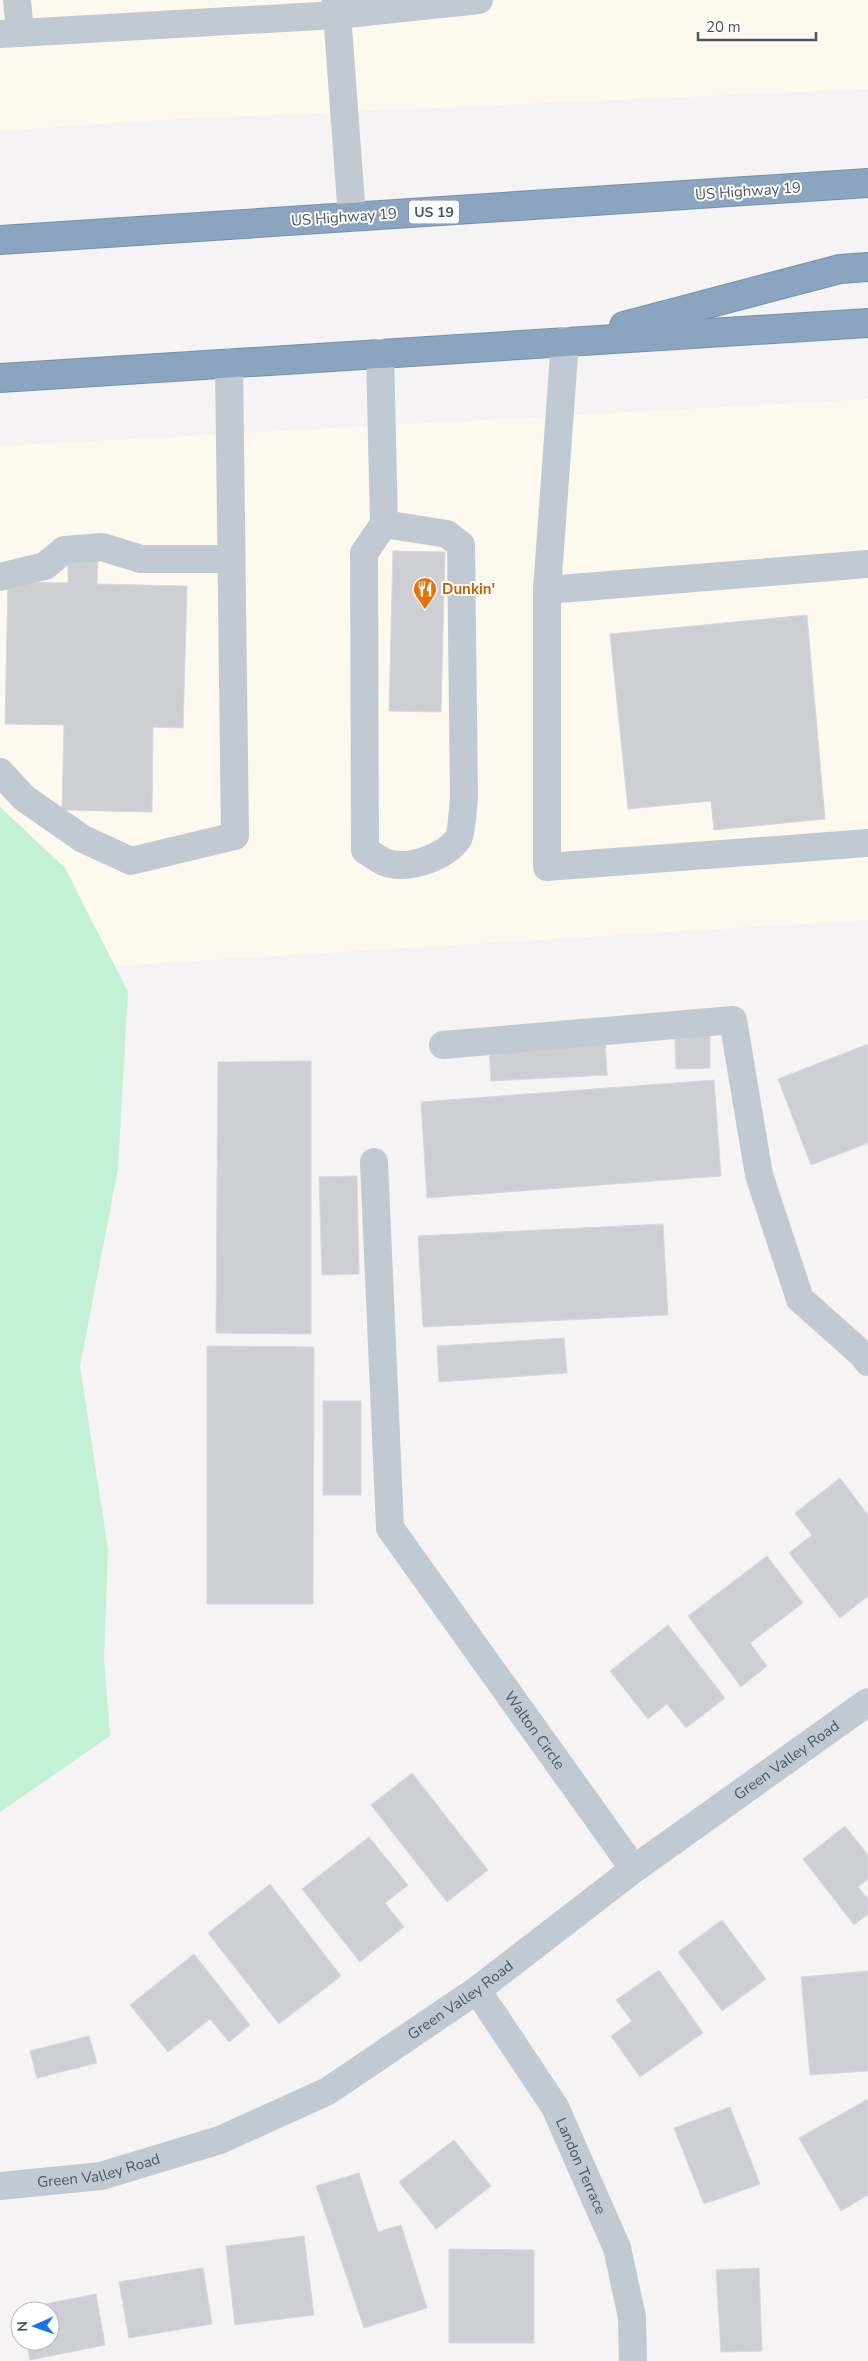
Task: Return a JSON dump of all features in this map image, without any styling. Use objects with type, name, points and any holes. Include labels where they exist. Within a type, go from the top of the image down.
[{"type":"highway","name":"US Highway 19","points":[[0,240],[868,182]]},
{"type":"highway","points":[[565,341],[840,269],[868,267]]},
{"type":"highway","points":[[0,378],[868,323]]},
{"type":"street","points":[[17,0],[10,33],[238,10],[336,8],[479,0]]},
{"type":"street","points":[[336,8],[352,217]]},
{"type":"street","points":[[565,341],[547,590],[547,867],[868,843]]},
{"type":"street","points":[[380,353],[384,524],[364,554],[365,850],[385,862],[403,865],[424,861],[443,852],[459,838],[464,797],[462,545],[447,534],[384,524]]},
{"type":"street","points":[[0,772],[24,798],[83,839],[131,861],[235,836],[229,363]]},
{"type":"street","points":[[0,577],[45,566],[64,550],[102,547],[141,560],[231,559]]},
{"type":"street","points":[[547,590],[868,564]]},
{"type":"street","points":[[443,1045],[733,1020],[759,1174],[800,1300],[863,1355],[868,1362]]},
{"type":"street","name":"Walton Circle","points":[[374,1162],[390,1528],[634,1870]]},
{"type":"street","name":"Green Valley Road","points":[[0,2186],[101,2176],[220,2140],[328,2091],[477,1990],[634,1870],[868,1702]]},
{"type":"street","name":"Landon Terrace","points":[[477,1990],[555,2107],[617,2248],[632,2317],[634,2361]]},
{"type":"shaded area","points":[[0,0],[868,0],[868,89],[161,120],[0,131]]},
{"type":"shaded area","points":[[868,399],[868,920],[115,966],[65,868],[0,807],[0,446]]},
{"type":"green space","points":[[0,807],[65,868],[128,992],[118,1169],[80,1366],[108,1550],[104,1658],[110,1736],[0,1812]]},
{"type":"building","points":[[393,551],[445,552],[441,712],[389,711]]},
{"type":"building","points":[[68,554],[98,555],[97,584],[187,586],[183,728],[153,727],[152,812],[62,810],[64,725],[5,724],[8,582],[68,583]]},
{"type":"building","points":[[807,615],[825,819],[714,830],[711,801],[628,809],[610,634]]},
{"type":"building","points":[[710,1031],[710,1068],[676,1069],[675,1033]]},
{"type":"building","points":[[605,1038],[607,1075],[491,1081],[489,1045]]},
{"type":"building","points":[[868,1044],[868,1143],[811,1165],[778,1079]]},
{"type":"building","points":[[311,1061],[311,1334],[216,1333],[218,1062]]},
{"type":"building","points":[[714,1080],[721,1176],[427,1198],[421,1102]]},
{"type":"building","points":[[357,1176],[359,1274],[322,1275],[319,1177]]},
{"type":"building","points":[[663,1224],[668,1315],[423,1327],[418,1236]]},
{"type":"building","points":[[564,1338],[567,1373],[439,1382],[437,1346]]},
{"type":"building","points":[[207,1346],[314,1347],[313,1604],[207,1604]]},
{"type":"building","points":[[323,1401],[361,1401],[361,1495],[323,1495]]},
{"type":"building","points":[[840,1478],[868,1515],[868,1596],[840,1618],[789,1553],[812,1535],[795,1513]]},
{"type":"building","points":[[767,1556],[803,1603],[750,1643],[767,1666],[741,1687],[688,1616]]},
{"type":"building","points":[[668,1625],[725,1698],[686,1728],[667,1704],[648,1719],[610,1671]]},
{"type":"building","points":[[412,1773],[488,1870],[447,1902],[371,1805]]},
{"type":"building","points":[[845,1826],[868,1855],[868,1879],[858,1887],[868,1899],[868,1914],[854,1925],[803,1859]]},
{"type":"building","points":[[369,1837],[408,1885],[385,1903],[404,1927],[360,1962],[302,1889]]},
{"type":"building","points":[[270,1884],[341,1976],[279,2024],[208,1933]]},
{"type":"building","points":[[722,1920],[766,1979],[722,2011],[678,1952]]},
{"type":"building","points":[[194,1954],[250,2025],[229,2042],[210,2019],[168,2052],[130,2005]]},
{"type":"building","points":[[659,1970],[703,2033],[640,2077],[611,2036],[632,2021],[616,2000]]},
{"type":"building","points":[[868,1971],[868,2071],[810,2075],[801,1977]]},
{"type":"building","points":[[89,2036],[97,2063],[37,2078],[30,2051]]},
{"type":"building","points":[[868,2099],[868,2195],[841,2211],[799,2138]]},
{"type":"building","points":[[730,2107],[760,2184],[704,2204],[674,2128]]},
{"type":"building","points":[[454,2140],[491,2186],[436,2229],[399,2182]]},
{"type":"building","points":[[359,2173],[378,2232],[401,2225],[427,2308],[364,2328],[316,2186]]},
{"type":"building","points":[[304,2236],[314,2315],[235,2325],[226,2246]]},
{"type":"building","points":[[449,2249],[534,2250],[534,2343],[449,2343]]},
{"type":"building","points":[[203,2268],[212,2324],[129,2338],[119,2282]]},
{"type":"building","points":[[759,2268],[762,2351],[721,2352],[716,2270]]},
{"type":"building","points":[[96,2294],[105,2345],[30,2360],[28,2351],[60,2351],[60,2301]]},
{"type":"place","name":"Dunkin'","points":[[425,610]]}]
